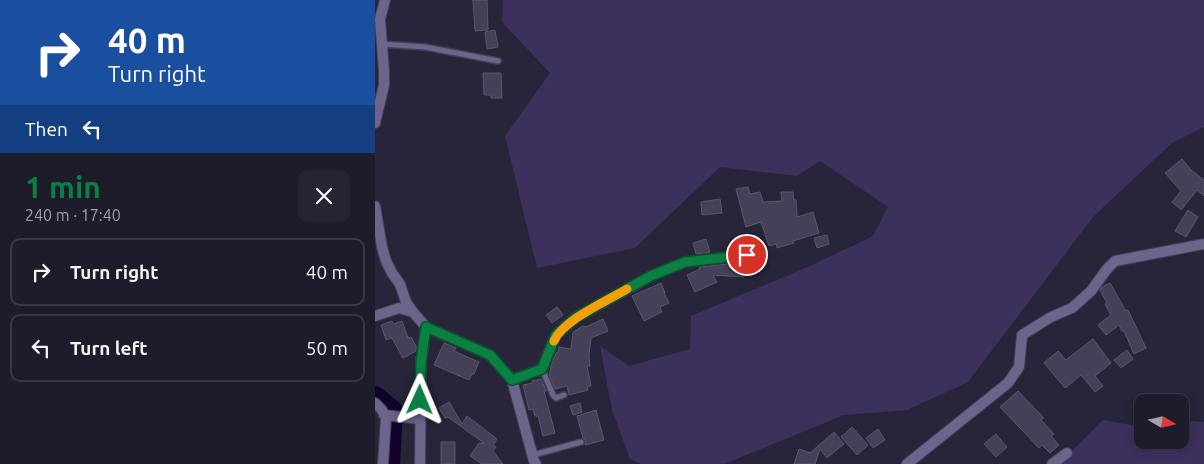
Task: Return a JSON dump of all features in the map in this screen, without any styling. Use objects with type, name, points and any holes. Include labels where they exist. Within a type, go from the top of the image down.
[{"type":"street","points":[[375,123],[384,85],[379,20],[385,0]]},
{"type":"street","points":[[375,206],[381,247],[392,273],[400,284],[406,302],[426,327],[490,355],[512,380],[534,459]]},
{"type":"street","points":[[907,464],[1008,382],[1019,367],[1021,335],[1051,317],[1071,308],[1091,291],[1115,261],[1204,244]]},
{"type":"street","points":[[512,380],[542,369],[556,335],[575,318],[651,276],[685,262],[747,255]]},
{"type":"street","points":[[375,316],[399,308],[413,312]]},
{"type":"street","points":[[420,464],[421,362],[426,327]]},
{"type":"street","points":[[375,403],[382,410],[385,418],[383,464]]},
{"type":"street","points":[[384,415],[420,418]]},
{"type":"street","points":[[1053,464],[1067,453]]},
{"type":"lane","points":[[382,44],[425,47],[498,61]]},
{"type":"lane","points":[[542,369],[553,395],[556,398],[564,395]]},
{"type":"lane","points":[[534,459],[581,442]]},
{"type":"shaded area","points":[[503,0],[1204,0],[1204,127],[1172,143],[1093,217],[968,382],[907,410],[844,415],[724,464],[641,464],[630,459],[612,410],[600,346],[629,366],[690,349],[691,316],[810,266],[873,236],[888,207],[820,161],[797,176],[720,167],[635,248],[537,268],[505,136],[550,73],[502,22]]},
{"type":"shaded area","points":[[1103,420],[1134,426],[1134,449],[1189,449],[1189,421],[1204,422],[1204,464],[1059,464]]},
{"type":"building","points":[[473,0],[487,0],[488,30],[475,31]]},
{"type":"building","points":[[495,30],[498,47],[487,49],[485,32]]},
{"type":"building","points":[[483,73],[501,73],[502,98],[491,98],[491,95],[484,95]]},
{"type":"building","points":[[1182,159],[1192,171],[1204,180],[1204,196],[1197,190],[1181,210],[1172,202],[1181,191],[1165,173]]},
{"type":"building","points":[[748,187],[750,194],[760,192],[763,202],[782,201],[781,192],[793,192],[794,200],[796,200],[797,217],[813,212],[819,233],[777,248],[776,244],[769,246],[761,222],[746,227],[736,189]]},
{"type":"building","points":[[720,199],[722,213],[702,215],[701,202]]},
{"type":"building","points":[[1188,210],[1198,217],[1186,237],[1175,231]]},
{"type":"building","points":[[827,235],[829,244],[817,248],[814,238]]},
{"type":"building","points":[[706,239],[710,252],[696,254],[693,243]]},
{"type":"building","points":[[728,264],[745,265],[744,277],[713,275],[717,282],[695,292],[687,275],[700,269],[699,267]]},
{"type":"building","points":[[661,283],[669,303],[660,307],[662,312],[644,321],[632,296]]},
{"type":"building","points":[[1110,283],[1126,311],[1128,310],[1146,348],[1134,354],[1124,331],[1122,331],[1119,325],[1106,335],[1098,325],[1111,315],[1100,290]]},
{"type":"building","points":[[557,307],[563,315],[552,323],[546,315]]},
{"type":"building","points":[[603,319],[608,331],[591,338],[590,366],[587,366],[591,386],[587,386],[588,390],[569,395],[567,386],[555,389],[549,375],[559,347],[571,349],[573,332],[583,326],[586,327]]},
{"type":"building","points":[[392,321],[393,324],[402,321],[408,338],[411,337],[416,346],[416,351],[403,358],[392,338],[386,340],[381,325]]},
{"type":"building","points":[[1093,339],[1111,363],[1095,376],[1103,386],[1095,392],[1081,375],[1065,388],[1044,363],[1058,351],[1066,360]]},
{"type":"building","points":[[444,343],[456,348],[454,351],[479,362],[469,380],[434,365]]},
{"type":"building","points":[[1127,350],[1133,359],[1121,368],[1114,360]]},
{"type":"building","points":[[541,379],[546,391],[544,391],[555,433],[543,436],[538,416],[535,416],[533,409],[529,410],[523,385]]},
{"type":"building","points":[[1018,391],[1044,418],[1041,420],[1054,434],[1051,436],[1059,445],[1050,453],[1042,445],[1039,448],[1000,407]]},
{"type":"building","points":[[449,402],[462,424],[467,416],[497,439],[493,445],[496,447],[493,451],[503,464],[482,464],[470,456],[479,443],[484,443],[448,417],[445,418],[439,408]]},
{"type":"building","points":[[580,403],[582,412],[573,415],[570,406]]},
{"type":"building","points":[[596,410],[604,440],[585,445],[577,416]]},
{"type":"building","points":[[852,427],[868,445],[857,455],[841,437]]},
{"type":"building","points":[[878,429],[885,440],[873,448],[866,438]]},
{"type":"building","points":[[834,432],[844,444],[827,458],[820,449],[815,464],[794,464],[799,449],[810,453]]},
{"type":"building","points":[[996,434],[1007,447],[996,457],[984,444]]},
{"type":"building","points":[[441,442],[455,442],[455,464],[441,464]]},
{"type":"waterway","points":[[375,397],[392,411],[389,464]]},
{"type":"slow traffic","points":[[554,341],[556,335],[575,318],[627,289]]},
{"type":"route","points":[[420,400],[421,362],[426,327],[490,355],[512,380],[542,369],[556,335],[575,318],[651,276],[685,262],[747,255]]}]
